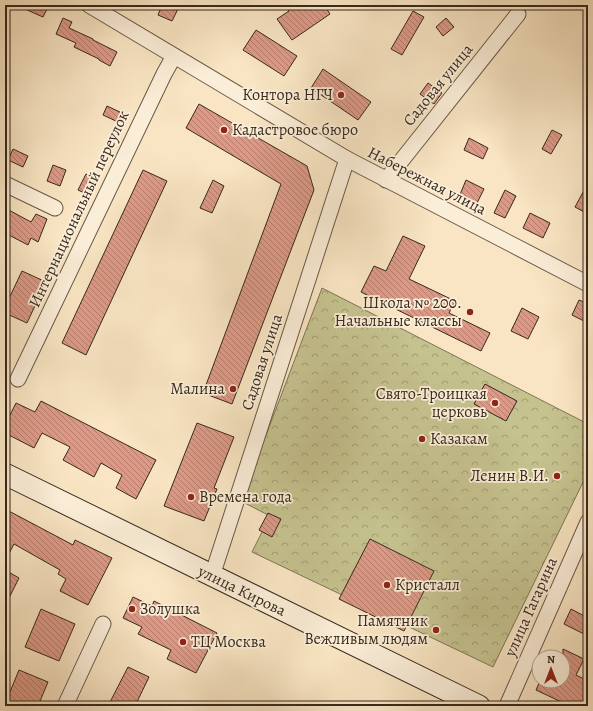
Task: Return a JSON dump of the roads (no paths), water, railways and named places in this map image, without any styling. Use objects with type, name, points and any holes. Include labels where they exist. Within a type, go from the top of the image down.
[{"type":"main road","name":"улица Кирова","points":[[5,474],[479,706]]},
{"type":"street","name":"Набережная улица","points":[[89,5],[347,159],[588,284]]},
{"type":"street","name":"Садовая улица","points":[[386,180],[518,14]]},
{"type":"street","name":"Интернациональный переулок","points":[[18,379],[174,56]]},
{"type":"street","name":"Садовая улица","points":[[212,576],[347,159]]},
{"type":"street","points":[[5,184],[55,208]]},
{"type":"street","name":"улица Гагарина","points":[[507,706],[588,522]]},
{"type":"street","points":[[65,706],[103,624]]},
{"type":"place","name":"Контора НГЧ","points":[[341,95]]},
{"type":"place","name":"Кадастровое бюро","points":[[224,130]]},
{"type":"place","name":"Школа № 200. Начальные классы","points":[[470,312]]},
{"type":"place","name":"Малина","points":[[233,389]]},
{"type":"place","name":"Свято-Троицкая церковь","points":[[495,403]]},
{"type":"place","name":"Казакам","points":[[422,439]]},
{"type":"place","name":"Ленин В.И.","points":[[557,476]]},
{"type":"place","name":"Времена года","points":[[191,497]]},
{"type":"place","name":"Кристалл","points":[[387,585]]},
{"type":"place","name":"Золушка","points":[[132,609]]},
{"type":"place","name":"Памятник Вежливым людям","points":[[436,630]]},
{"type":"place","name":"ТЦ Москва","points":[[183,642]]}]
